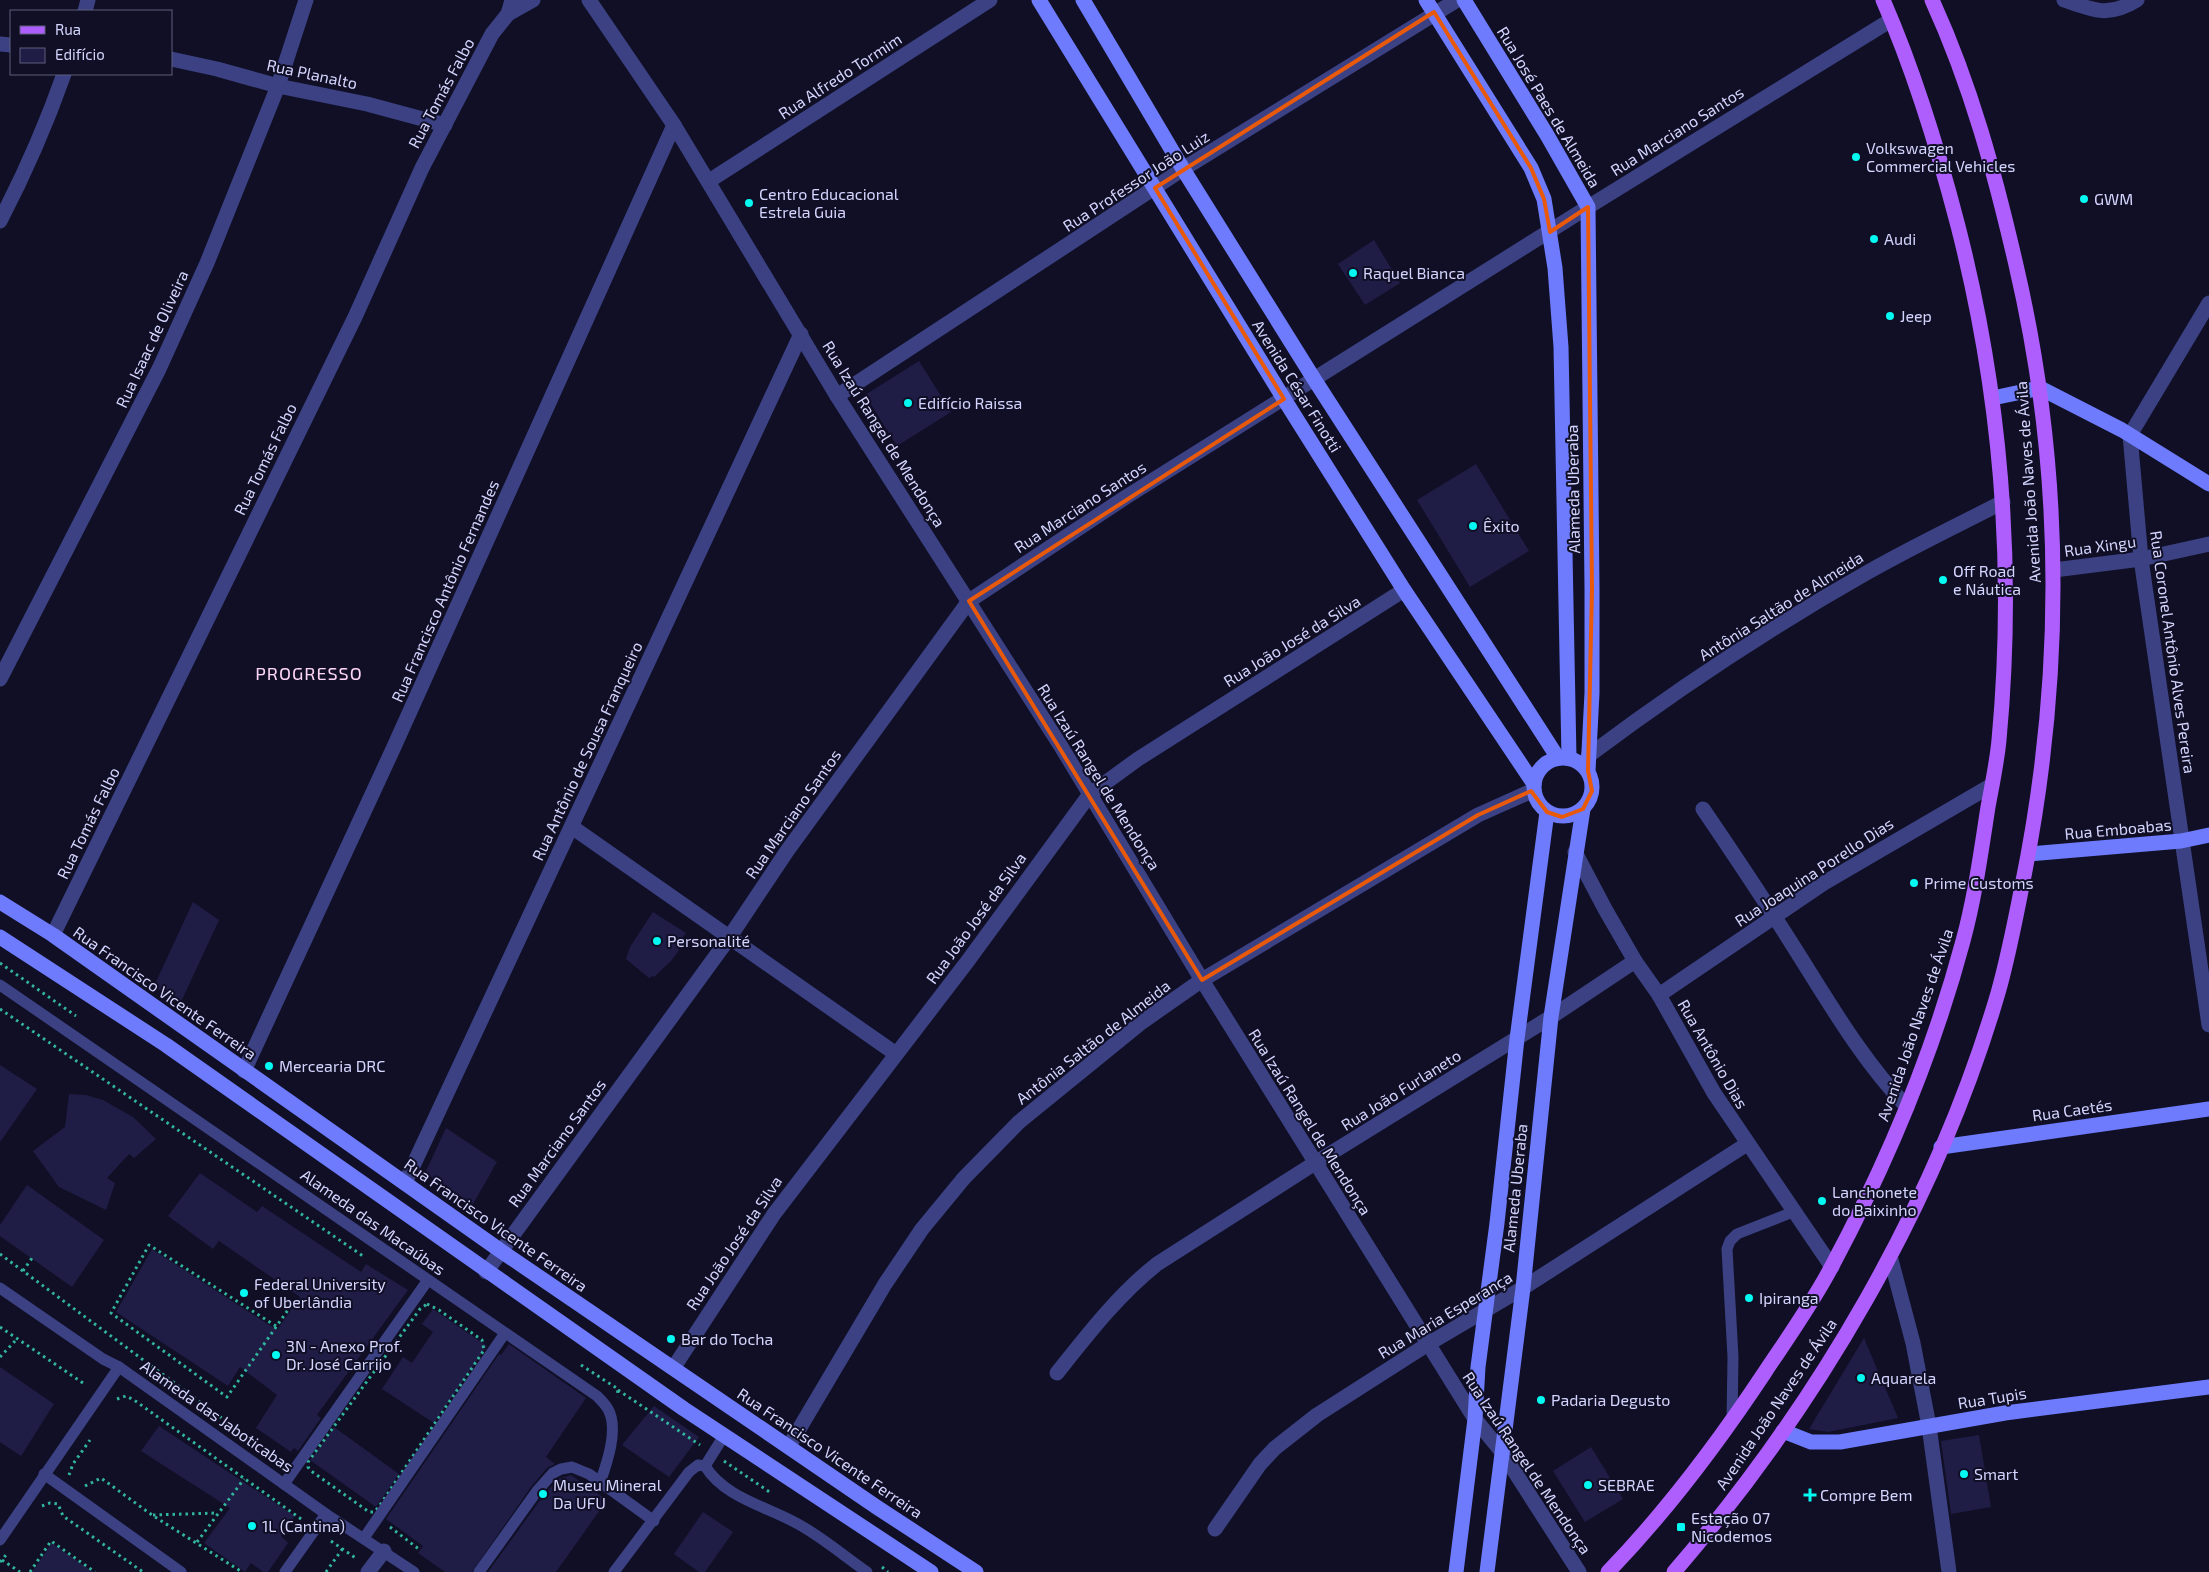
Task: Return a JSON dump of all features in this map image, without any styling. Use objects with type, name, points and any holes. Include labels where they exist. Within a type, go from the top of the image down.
[{"type":"main road","name":"Avenida César Finotti","points":[[1039,0],[1284,399],[1404,590],[1534,787]]},
{"type":"main road","name":"Avenida César Finotti","points":[[1083,0],[1183,169],[1314,379],[1564,758]]},
{"type":"main road","name":"Rua José Paes de Almeida","points":[[1464,0],[1588,206]]},
{"type":"main road","name":"Avenida João Naves de Ávila","points":[[1608,1572],[1662,1512],[1732,1423],[1832,1267],[1885,1159],[1907,1107],[1940,1016],[1963,941],[1978,878],[1999,745],[2006,625],[2003,502],[1993,398],[1970,276],[1940,158],[1905,55],[1882,0]]},
{"type":"main road","name":"Avenida João Naves de Ávila","points":[[1674,1572],[1710,1531],[1783,1431],[1861,1310],[1890,1256],[1961,1099],[1998,992],[2029,854],[2046,748],[2054,570],[2047,456],[2040,388],[2028,316],[1997,182],[1964,77],[1932,0]]},
{"type":"main road","points":[[1430,6],[1531,168],[1544,199],[1550,232]]},
{"type":"main road","name":"Alameda Uberaba","points":[[1487,1572],[1522,1288],[1551,1017],[1575,852],[1583,809],[1588,804],[1592,791],[1588,763],[1592,693],[1592,589],[1588,206]]},
{"type":"main road","name":"Alameda Uberaba","points":[[1550,232],[1555,268],[1561,346],[1564,758]]},
{"type":"main road","points":[[1993,398],[2040,388],[2130,435],[2209,484]]},
{"type":"main road","points":[[1583,809],[1577,814],[1562,817],[1547,812],[1536,798],[1534,787],[1542,767],[1549,761],[1564,758],[1588,763]]},
{"type":"main road","name":"Alameda Uberaba","points":[[1456,1572],[1517,1039],[1547,812]]},
{"type":"main road","name":"Rua Emboabas","points":[[2029,854],[2181,841],[2209,835]]},
{"type":"main road","name":"Rua Francisco Vicente Ferreira","points":[[0,902],[53,935],[501,1251],[790,1446],[878,1508],[976,1572]]},
{"type":"main road","points":[[0,937],[166,1046],[684,1409],[725,1434],[931,1572]]},
{"type":"main road","name":"Rua Caetés","points":[[1940,1147],[2209,1109]]},
{"type":"main road","name":"Rua Tupis","points":[[1783,1431],[1811,1442],[1825,1443],[1856,1440],[2005,1413],[2209,1387]]},
{"type":"street","name":"Rua Isaac de Oliveira","points":[[0,679],[159,370],[207,263],[278,86],[306,0]]},
{"type":"street","points":[[510,7],[533,0]]},
{"type":"street","name":"Rua Izaú Rangel de Mendonça","points":[[589,0],[674,125],[709,181],[837,396],[1090,794],[1202,980],[1475,1419],[1502,1452],[1579,1572]]},
{"type":"street","name":"Rua Alfredo Tormim","points":[[709,181],[990,0]]},
{"type":"street","name":"Rua Professor João Luiz","points":[[837,396],[1183,169],[1300,98],[1430,6],[1457,0]]},
{"type":"street","points":[[2064,0],[2098,12],[2126,7],[2137,0]]},
{"type":"street","name":"Rua Tomás Falbo","points":[[53,935],[354,317],[422,168],[488,42],[510,7]]},
{"type":"street","name":"Rua Marciano Santos","points":[[486,1272],[728,938],[787,851],[968,601],[1126,498],[1550,232],[1588,206],[1891,20]]},
{"type":"street","name":"Rua Planalto","points":[[172,59],[278,86],[367,104],[445,125]]},
{"type":"street","points":[[0,221],[38,143],[64,75]]},
{"type":"street","name":"Rua Francisco Antônio Fernandes","points":[[244,1071],[393,749],[674,125]]},
{"type":"street","points":[[2130,435],[2209,303]]},
{"type":"street","name":"Rua Antônio de Sousa Franqueiro","points":[[405,1183],[801,334]]},
{"type":"street","name":"Rua Coronel Antônio Alves Pereira","points":[[2130,435],[2141,559],[2209,1025]]},
{"type":"street","name":"Antônia Saltão de Almeida","points":[[1588,763],[1649,710],[1754,641],[1868,572],[2003,502]]},
{"type":"street","name":"Rua Xingu","points":[[2054,570],[2141,559],[2209,544]]},
{"type":"street","name":"Rua João José da Silva","points":[[674,1368],[774,1214],[967,962],[1090,794],[1138,759],[1404,590]]},
{"type":"street","name":"Rua Joaquina Porello Dias","points":[[1659,995],[1824,883],[1992,785]]},
{"type":"street","name":"Antônia Saltão de Almeida","points":[[790,1446],[885,1284],[922,1229],[964,1178],[1019,1122],[1142,1022],[1202,980],[1478,815],[1534,787]]},
{"type":"street","points":[[1703,809],[1775,917],[1858,1049],[1885,1084],[1907,1107]]},
{"type":"street","points":[[572,827],[896,1054]]},
{"type":"street","name":"Rua Antônio Dias","points":[[1575,852],[1605,909],[1635,961],[1659,995],[1714,1093],[1832,1267]]},
{"type":"street","name":"Rua João Furlaneto","points":[[1057,1373],[1108,1310],[1134,1282],[1180,1248],[1517,1039],[1635,961]]},
{"type":"street","name":"Rua Maria Esperança","points":[[1215,1529],[1260,1464],[1275,1448],[1317,1415],[1428,1344],[1486,1311],[1747,1144]]},
{"type":"street","points":[[1890,1256],[1913,1343],[1929,1426],[1949,1572]]},
{"type":"street","points":[[368,1572],[384,1551]]},
{"type":"lane","name":"Alameda das Macaúbas","points":[[0,985],[505,1334],[598,1396],[608,1410],[612,1441],[608,1461],[600,1483]]},
{"type":"lane","points":[[1732,1423],[1733,1357],[1727,1249],[1730,1241],[1737,1234],[1793,1212]]},
{"type":"lane","points":[[284,1484],[428,1280]]},
{"type":"lane","name":"Alameda das Jaboticabas","points":[[0,1288],[103,1359],[119,1367],[326,1514],[414,1572]]},
{"type":"lane","points":[[364,1538],[505,1334]]},
{"type":"lane","points":[[0,1540],[119,1367]]},
{"type":"lane","points":[[705,1466],[725,1434]]},
{"type":"lane","points":[[614,1572],[689,1472],[698,1465],[705,1466],[715,1479],[727,1488],[799,1524],[867,1572]]},
{"type":"lane","points":[[479,1572],[537,1491],[553,1473],[561,1469],[572,1467],[589,1474],[654,1521]]},
{"type":"lane","points":[[44,1474],[180,1572]]},
{"type":"lane","points":[[285,1572],[326,1514]]},
{"type":"path","points":[[0,1009],[364,1256]]},
{"type":"path","points":[[276,1326],[150,1245],[111,1313],[227,1396],[297,1297]]},
{"type":"path","points":[[0,1254],[242,1434]]},
{"type":"path","points":[[23,1272],[32,1258]]},
{"type":"path","points":[[427,1304],[439,1310],[482,1340],[484,1350],[376,1510],[369,1512],[312,1471],[307,1464],[314,1452],[423,1306],[427,1304]]},
{"type":"path","points":[[0,1327],[86,1385]]},
{"type":"path","points":[[0,1357],[17,1339]]},
{"type":"path","points":[[618,1390],[702,1446]]},
{"type":"path","points":[[114,1403],[121,1396],[134,1400],[304,1521]]},
{"type":"path","points":[[70,1478],[73,1464],[93,1435]]},
{"type":"path","points":[[718,1457],[775,1496]]},
{"type":"path","points":[[78,1484],[82,1487],[101,1478],[152,1515],[242,1572]]},
{"type":"path","points":[[197,1542],[244,1479]]},
{"type":"path","points":[[232,1494],[237,1499]]},
{"type":"path","points":[[152,1515],[218,1513]]},
{"type":"path","points":[[63,1516],[143,1572]]},
{"type":"path","points":[[385,1523],[420,1550]]},
{"type":"path","points":[[331,1541],[358,1560]]},
{"type":"path","points":[[30,1572],[51,1542],[95,1572]]},
{"type":"path","points":[[326,1572],[343,1548]]},
{"type":"path","points":[[2,1560],[20,1572]]},
{"type":"path","points":[[880,1566],[888,1572]]},
{"type":"highlighted area","points":[[1434,12],[1531,168],[1544,199],[1550,232],[1588,207],[1592,589],[1588,771],[1592,791],[1583,809],[1562,817],[1547,812],[1531,791],[1478,815],[1202,980],[969,601],[1284,399],[1155,188]]},
{"type":"building","name":"Raquel Bianca","points":[[1374,240],[1400,283],[1365,305],[1338,264]]},
{"type":"building","name":"Edifício Raissa","points":[[919,361],[951,412],[897,446],[865,395]]},
{"type":"building","name":"Êxito","points":[[1476,464],[1529,551],[1470,587],[1417,500]]},
{"type":"building","points":[[193,902],[219,920],[180,1004],[154,986]]},
{"type":"building","name":"Personalité","points":[[653,912],[686,933],[676,946],[679,950],[671,961],[654,977],[649,978],[626,959],[630,947]]},
{"type":"building","points":[[0,1065],[37,1089],[0,1142]]},
{"type":"building","points":[[69,1094],[86,1095],[103,1100],[133,1117],[156,1139],[134,1158],[129,1154],[107,1178],[115,1183],[106,1210],[59,1187],[33,1151],[65,1127]]},
{"type":"building","points":[[446,1128],[497,1162],[473,1204],[425,1173]]},
{"type":"building","points":[[200,1173],[257,1212],[262,1206],[361,1272],[366,1264],[408,1290],[317,1415],[321,1418],[298,1451],[294,1448],[291,1452],[256,1428],[277,1395],[240,1367],[228,1386],[116,1312],[152,1249],[277,1330],[300,1297],[219,1241],[213,1249],[168,1216]]},
{"type":"building","points":[[27,1185],[104,1240],[72,1287],[0,1236],[0,1225]]},
{"type":"building","points":[[433,1309],[487,1346],[434,1423],[382,1389],[403,1357],[412,1363],[433,1332],[422,1324]]},
{"type":"building","name":"Aquarela","points":[[1864,1338],[1898,1418],[1828,1432],[1809,1429]]},
{"type":"building","points":[[509,1344],[586,1398],[546,1457],[555,1464],[547,1468],[531,1487],[472,1572],[445,1572],[418,1553],[423,1546],[386,1519],[499,1354],[501,1355]]},
{"type":"building","points":[[0,1367],[54,1404],[21,1456],[0,1442]]},
{"type":"building","points":[[654,1406],[699,1437],[669,1477],[622,1445]]},
{"type":"building","points":[[159,1426],[295,1516],[281,1536],[288,1543],[268,1572],[263,1572],[251,1563],[245,1572],[204,1543],[230,1508],[141,1451]]},
{"type":"building","points":[[334,1427],[399,1474],[376,1507],[310,1460]]},
{"type":"building","name":"Smart","points":[[1979,1435],[1991,1507],[1951,1514],[1941,1441]]},
{"type":"building","name":"SEBRAE","points":[[1591,1447],[1623,1499],[1585,1522],[1553,1471]]},
{"type":"building","points":[[571,1475],[607,1500],[556,1572],[488,1572],[543,1496],[558,1479]]},
{"type":"building","points":[[703,1512],[733,1532],[705,1572],[699,1572],[674,1554]]},
{"type":"building","points":[[52,1543],[93,1572],[32,1572]]},
{"type":"place","name":"Volkswagen Commercial Vehicles","points":[[1856,157]]},
{"type":"place","name":"GWM","points":[[2084,199]]},
{"type":"place","name":"Centro Educacional Estrela Guia","points":[[749,203]]},
{"type":"place","name":"Audi","points":[[1874,239]]},
{"type":"place","name":"Raquel Bianca","points":[[1353,273]]},
{"type":"place","name":"Jeep","points":[[1890,316]]},
{"type":"place","name":"Edifício Raissa","points":[[908,403]]},
{"type":"place","name":"Êxito","points":[[1473,526]]},
{"type":"place","name":"Off Road e Náutica","points":[[1943,580]]},
{"type":"place","name":"Prime Customs","points":[[1914,883]]},
{"type":"place","name":"Personalité","points":[[657,941]]},
{"type":"place","name":"Mercearia DRC","points":[[269,1066]]},
{"type":"place","name":"Lanchonete do Baixinho","points":[[1822,1201]]},
{"type":"place","name":"Federal University of Uberlândia","points":[[244,1293]]},
{"type":"place","name":"Ipiranga","points":[[1749,1298]]},
{"type":"place","name":"Bar do Tocha","points":[[671,1339]]},
{"type":"place","name":"3N - Anexo Prof. Dr. José Carrijo","points":[[276,1355]]},
{"type":"place","name":"Aquarela","points":[[1861,1378]]},
{"type":"place","name":"Padaria Degusto","points":[[1541,1400]]},
{"type":"place","name":"Smart","points":[[1964,1474]]},
{"type":"place","name":"SEBRAE","points":[[1588,1485]]},
{"type":"place","name":"Museu Mineral Da UFU","points":[[543,1494]]},
{"type":"place","name":"Compre Bem","points":[[1810,1495]]},
{"type":"place","name":"1L (Cantina)","points":[[252,1526]]},
{"type":"place","name":"Estação 07 Nicodemos","points":[[1681,1527]]},
{"type":"district","name":"PROGRESSO","points":[[309,674]]}]
